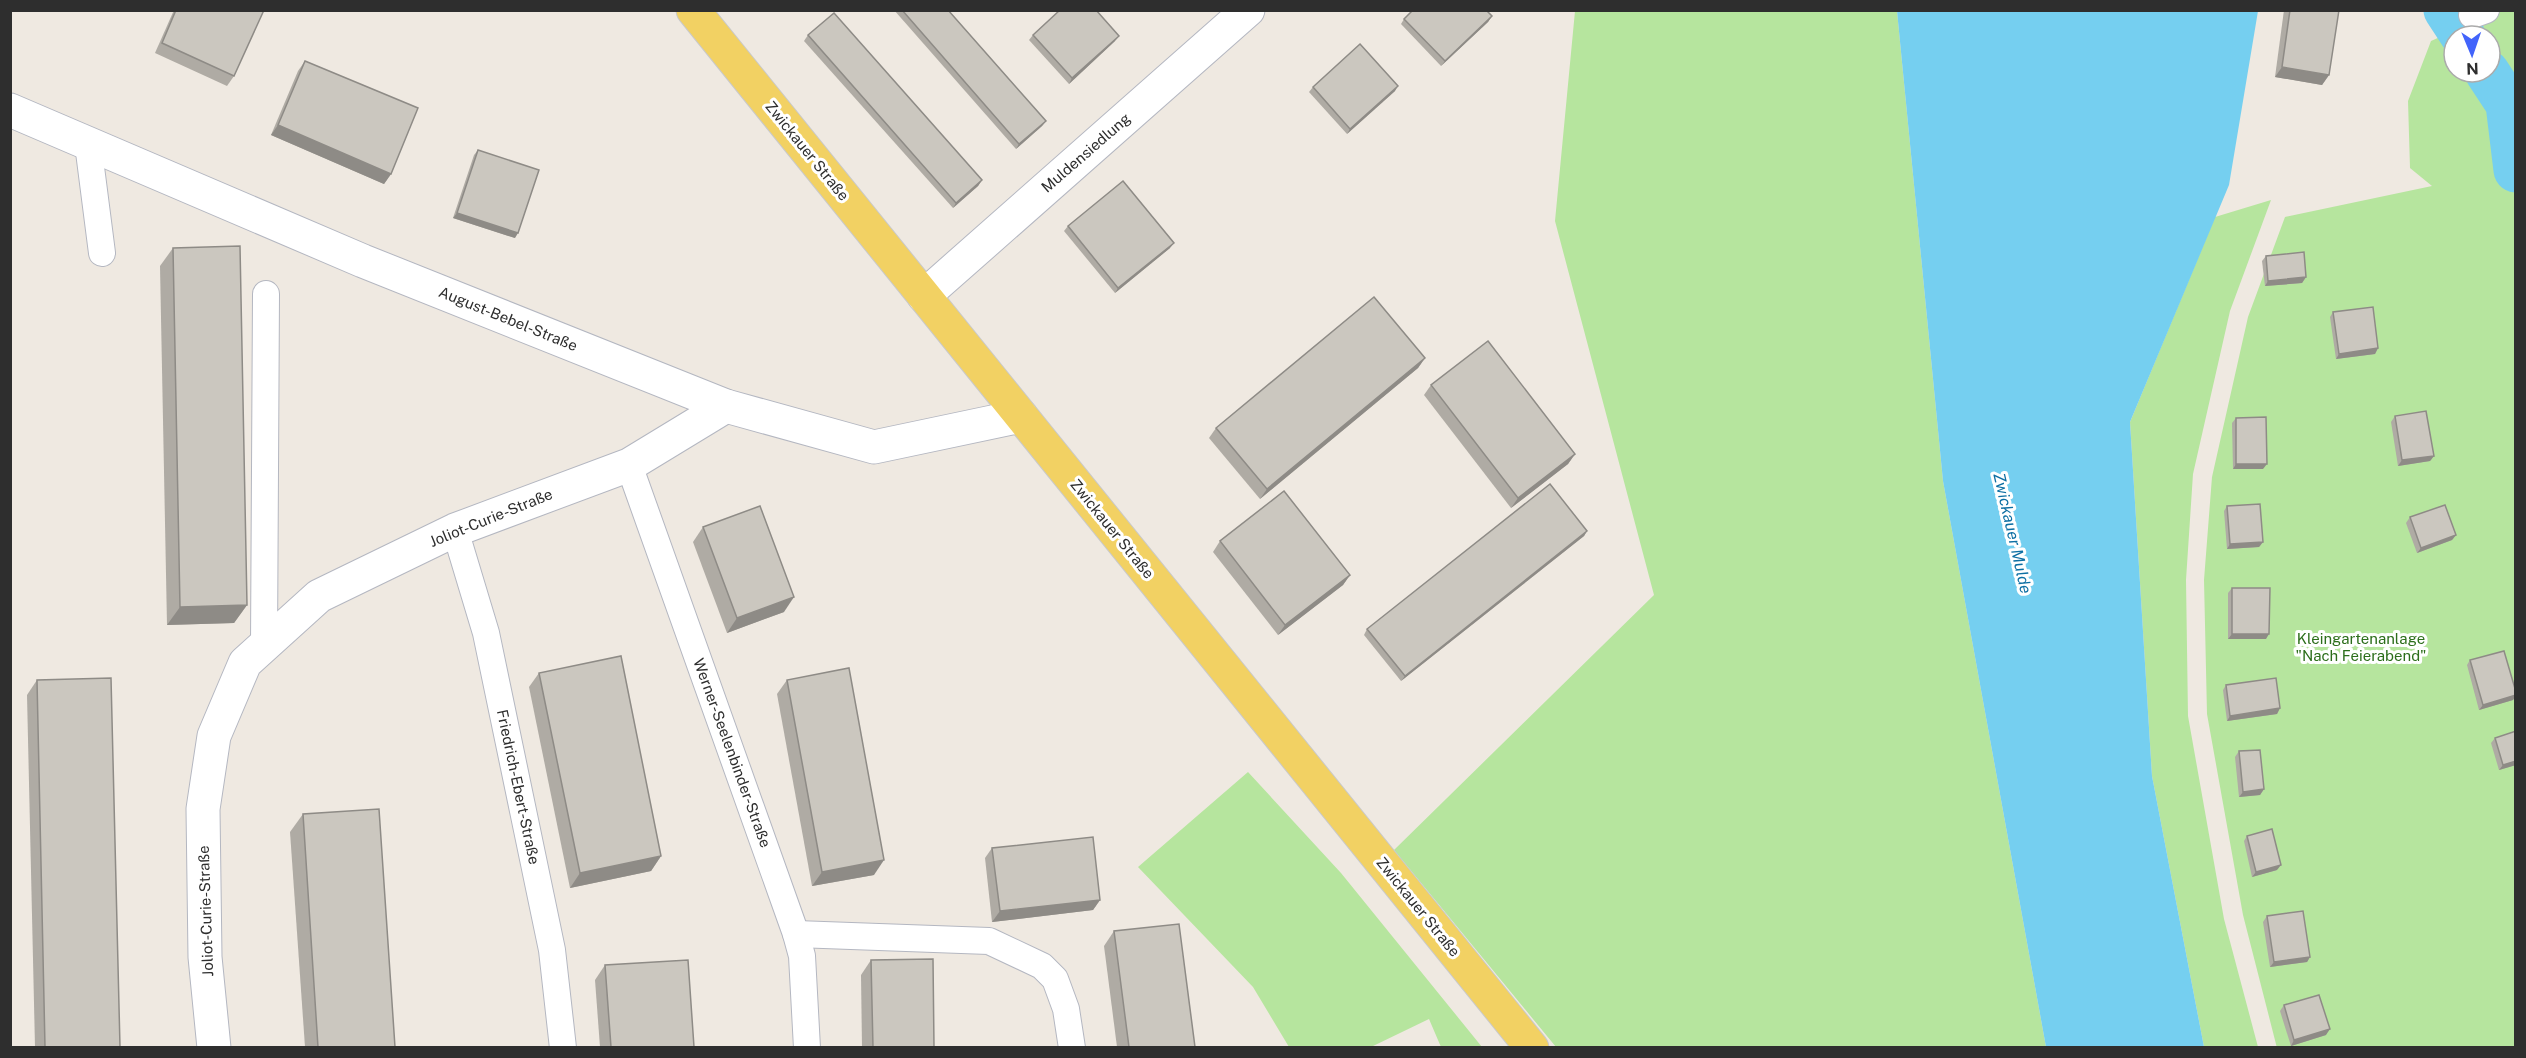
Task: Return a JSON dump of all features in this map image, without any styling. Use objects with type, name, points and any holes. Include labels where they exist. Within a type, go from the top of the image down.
[{"type":"main road","name":"Zwickauer Straße","points":[[693,10],[1532,1047]]},
{"type":"street","name":"Muldensiedlung","points":[[924,296],[1248,10]]},
{"type":"street","name":"August-Bebel-Straße","points":[[14,113],[363,261],[726,405],[874,447],[1022,416]]},
{"type":"street","name":"Joliot-Curie-Straße","points":[[214,1047],[205,957],[203,809],[214,736],[245,663],[319,596],[455,530],[629,465],[726,405]]},
{"type":"lane","points":[[88,144],[102,253]]},
{"type":"lane","points":[[264,645],[266,294]]},
{"type":"lane","name":"Werner-Seelenbinder-Straße","points":[[629,465],[796,934],[802,956],[807,1047]]},
{"type":"lane","name":"Friedrich-Ebert-Straße","points":[[455,530],[486,633],[552,950],[563,1047]]},
{"type":"lane","points":[[796,934],[989,941],[1042,966],[1055,979],[1066,1009],[1072,1047]]},
{"type":"green space","points":[[1575,11],[1897,11],[1943,481],[2046,1047],[1556,1047],[1394,850],[1654,595],[1555,221]]},
{"type":"green space","name":"Kleingartenanlage \"Nach Feierabend\"","points":[[2498,11],[2515,11],[2515,1047],[2277,1048],[2243,915],[2207,714],[2204,580],[2212,477],[2248,317],[2285,217],[2432,186],[2410,168],[2408,101],[2431,41],[2442,36],[2442,84],[2502,84],[2502,24],[2469,24]]},
{"type":"green space","points":[[2271,200],[2230,311],[2193,474],[2186,580],[2188,716],[2224,919],[2258,1047],[2204,1047],[2152,776],[2130,422],[2215,217]]},
{"type":"green space","points":[[1248,772],[1341,873],[1482,1047],[1441,1047],[1429,1019],[1371,1047],[1289,1047],[1253,987],[1138,867]]},
{"type":"water","name":"Zwickauer Mulde","points":[[1897,11],[2258,11],[2229,185],[2130,422],[2152,776],[2204,1047],[2046,1047],[1943,481]]},
{"type":"building","points":[[176,10],[264,10],[234,76],[162,43]]},
{"type":"building","points":[[902,10],[948,10],[1046,121],[1019,144]]},
{"type":"building","points":[[1060,10],[1096,10],[1119,36],[1072,78],[1033,35]]},
{"type":"building","points":[[1413,10],[1486,10],[1492,16],[1445,61],[1404,19]]},
{"type":"building","points":[[2290,10],[2339,10],[2329,75],[2282,67]]},
{"type":"building","points":[[834,13],[982,180],[956,203],[808,35]]},
{"type":"building","points":[[1360,44],[1398,86],[1350,129],[1313,87]]},
{"type":"building","points":[[305,61],[418,108],[391,174],[278,125]]},
{"type":"building","points":[[478,150],[539,170],[518,233],[457,213]]},
{"type":"building","points":[[1123,181],[1174,243],[1118,288],[1068,226]]},
{"type":"building","points":[[240,246],[247,605],[180,607],[173,248]]},
{"type":"building","points":[[2304,252],[2306,277],[2268,281],[2266,256]]},
{"type":"building","points":[[1374,297],[1425,358],[1267,489],[1216,428]]},
{"type":"building","points":[[2373,307],[2378,348],[2339,354],[2333,312]]},
{"type":"building","points":[[1488,341],[1575,454],[1518,498],[1431,385]]},
{"type":"building","points":[[2426,411],[2434,456],[2402,460],[2395,416]]},
{"type":"building","points":[[2266,417],[2267,464],[2236,464],[2236,418]]},
{"type":"building","points":[[1550,484],[1587,531],[1405,676],[1367,629]]},
{"type":"building","points":[[1284,491],[1350,575],[1285,625],[1220,541]]},
{"type":"building","points":[[2260,504],[2263,542],[2230,544],[2227,506]]},
{"type":"building","points":[[2445,505],[2456,535],[2421,548],[2410,517]]},
{"type":"building","points":[[760,506],[794,597],[737,618],[703,527]]},
{"type":"building","points":[[2232,588],[2270,588],[2269,634],[2232,634]]},
{"type":"building","points":[[2504,651],[2516,695],[2483,705],[2470,660]]},
{"type":"building","points":[[621,656],[661,856],[580,873],[539,673]]},
{"type":"building","points":[[849,668],[884,860],[822,872],[787,680]]},
{"type":"building","points":[[111,678],[120,1047],[45,1047],[37,680]]},
{"type":"building","points":[[2276,678],[2280,708],[2230,716],[2226,685]]},
{"type":"building","points":[[2516,731],[2516,761],[2503,765],[2495,738]]},
{"type":"building","points":[[2260,750],[2264,789],[2243,792],[2239,751]]},
{"type":"building","points":[[379,809],[395,1047],[318,1047],[303,814]]},
{"type":"building","points":[[2272,829],[2281,865],[2256,872],[2247,836]]},
{"type":"building","points":[[1093,837],[1100,900],[1000,911],[992,848]]},
{"type":"building","points":[[2303,911],[2310,957],[2274,962],[2267,916]]},
{"type":"building","points":[[1179,924],[1195,1047],[1129,1047],[1114,931]]},
{"type":"building","points":[[933,959],[934,1047],[873,1047],[871,960]]},
{"type":"building","points":[[688,960],[694,1047],[611,1047],[605,965]]},
{"type":"building","points":[[2319,995],[2330,1029],[2294,1040],[2284,1005]]},
{"type":"waterway","points":[[2446,10],[2455,24]]},
{"type":"waterway","points":[[2495,84],[2508,104],[2516,170]]}]
